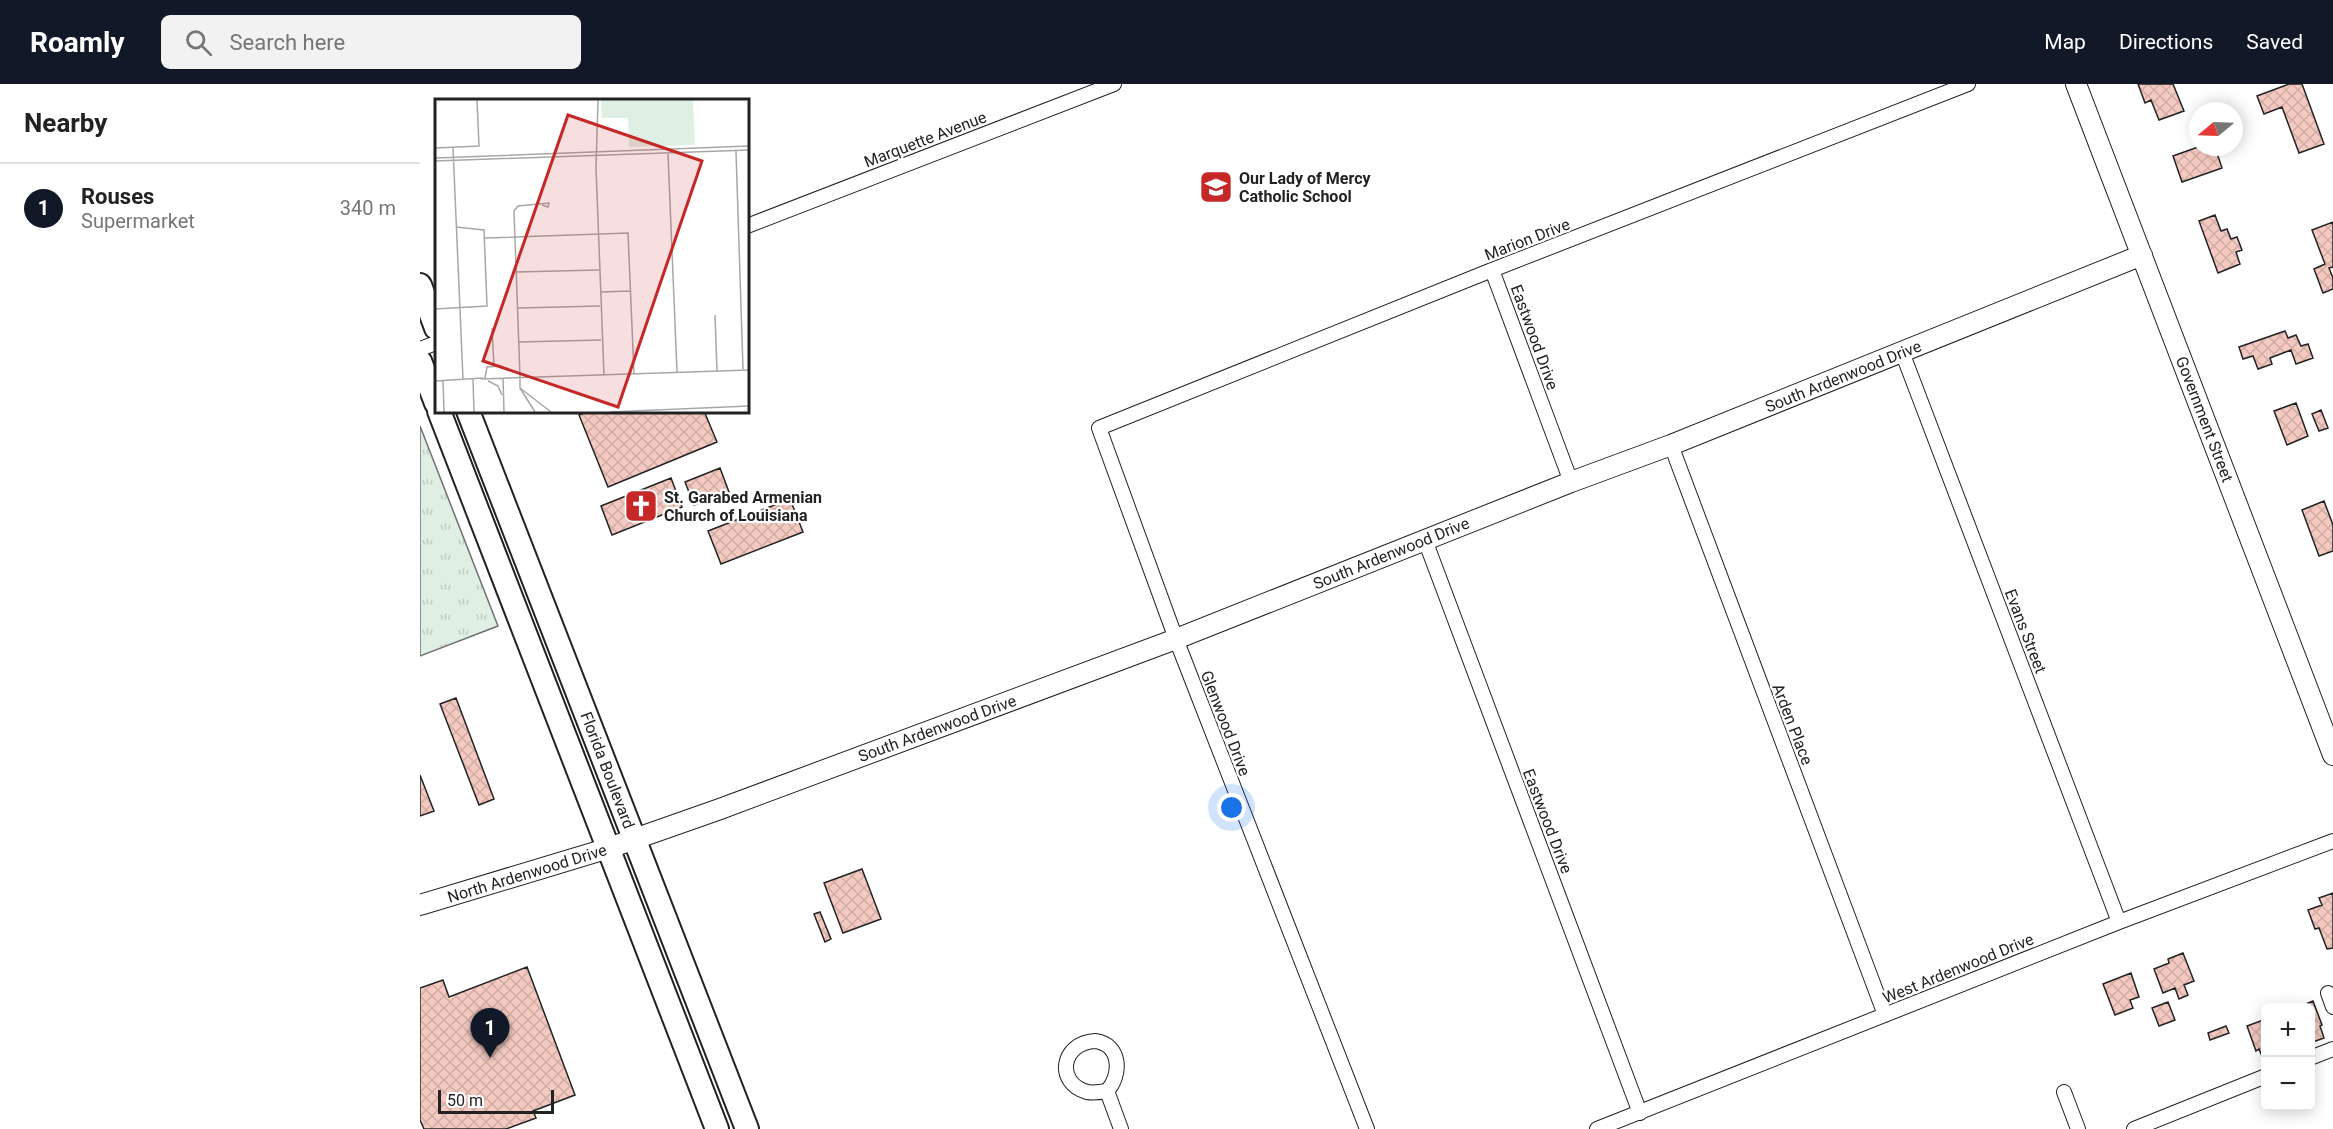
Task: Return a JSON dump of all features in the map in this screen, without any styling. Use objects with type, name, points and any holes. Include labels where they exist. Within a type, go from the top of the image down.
[{"type":"main road","points":[[420,285],[435,325]]},
{"type":"main road","points":[[420,361],[435,400]]},
{"type":"main road","name":"Florida Boulevard","points":[[440,412],[717,1129]]},
{"type":"main road","name":"Florida Boulevard","points":[[468,412],[747,1129]]},
{"type":"street","name":"Marquette Avenue","points":[[748,226],[1114,84]]},
{"type":"street","name":"Marion Drive","points":[[1099,428],[1492,270],[1968,84]]},
{"type":"street","name":"Government Street","points":[[2076,84],[2333,755]]},
{"type":"street","name":"South Ardenwood Drive","points":[[635,839],[1176,639],[1571,482],[1671,445],[2142,255]]},
{"type":"street","name":"Eastwood Drive","points":[[1492,270],[1571,482]]},
{"type":"street","points":[[420,349],[435,343]]},
{"type":"street","name":"Evans Street","points":[[1902,352],[2119,922]]},
{"type":"street","name":"Glenwood Drive","points":[[1099,428],[1176,639],[1367,1129]]},
{"type":"street","name":"Arden Place","points":[[1671,445],[1885,1016]]},
{"type":"street","name":"Eastwood Drive","points":[[1425,540],[1640,1113]]},
{"type":"street","name":"North Ardenwood Drive","points":[[420,905],[635,839]]},
{"type":"street","name":"West Ardenwood Drive","points":[[1597,1129],[2119,922],[2333,841]]},
{"type":"street","points":[[2313,1057],[2333,1049]]},
{"type":"street","points":[[2134,1129],[2261,1078]]},
{"type":"street","points":[[1107,1091],[1121,1129]]},
{"type":"street","points":[[2064,1092],[2078,1129]]},
{"type":"green space","points":[[420,426],[498,626],[420,656]]},
{"type":"building","points":[[2138,84],[2173,84],[2184,111],[2159,120],[2151,100],[2145,103]]},
{"type":"building","points":[[2289,84],[2302,84],[2324,144],[2299,153],[2282,107],[2264,114],[2257,96]]},
{"type":"building","points":[[2189,150],[2189,156],[2218,156],[2222,168],[2182,182],[2173,156]]},
{"type":"building","points":[[2215,215],[2221,231],[2227,229],[2231,239],[2237,237],[2242,250],[2236,252],[2240,264],[2218,273],[2199,221]]},
{"type":"building","points":[[2333,222],[2333,267],[2329,268],[2333,278],[2333,289],[2323,293],[2314,269],[2325,264],[2312,230]]},
{"type":"building","points":[[2285,331],[2288,338],[2296,335],[2301,346],[2308,344],[2313,358],[2296,364],[2291,350],[2270,358],[2272,364],[2258,369],[2253,356],[2243,359],[2239,347]]},
{"type":"building","points":[[2296,403],[2308,436],[2287,445],[2274,411]]},
{"type":"building","points":[[2321,410],[2328,428],[2319,431],[2312,414]]},
{"type":"building","points":[[586,412],[704,412],[717,442],[608,487],[579,415]]},
{"type":"building","points":[[720,468],[729,492],[694,505],[685,482]]},
{"type":"building","name":"St. Garabed Armenian Church of Louisiana","points":[[671,478],[682,507],[612,535],[601,506]]},
{"type":"building","points":[[790,499],[803,532],[721,564],[708,531]]},
{"type":"building","points":[[2324,501],[2333,525],[2333,551],[2319,556],[2302,510]]},
{"type":"building","points":[[456,698],[494,799],[479,805],[440,704]]},
{"type":"building","points":[[420,775],[434,811],[420,816]]},
{"type":"building","points":[[862,869],[881,919],[843,933],[824,883]]},
{"type":"building","points":[[2333,893],[2333,948],[2327,949],[2319,928],[2315,929],[2308,910],[2322,905],[2319,898]]},
{"type":"building","points":[[820,912],[831,939],[825,942],[814,914]]},
{"type":"building","points":[[2183,953],[2194,981],[2184,985],[2188,995],[2179,999],[2175,988],[2163,993],[2154,969],[2169,963],[2168,959]]},
{"type":"building","points":[[527,967],[575,1095],[533,1111],[536,1118],[506,1129],[424,1129],[420,1120],[420,988],[443,980],[449,997]]},
{"type":"building","points":[[2131,973],[2139,997],[2130,1000],[2133,1008],[2115,1015],[2103,984]]},
{"type":"building","points":[[2168,1002],[2175,1020],[2159,1026],[2152,1008]]},
{"type":"building","points":[[2315,1006],[2322,1025],[2320,1026],[2324,1038],[2315,1041]]},
{"type":"building","points":[[2261,1021],[2261,1054],[2259,1049],[2256,1051],[2247,1026]]},
{"type":"building","points":[[2226,1026],[2229,1033],[2210,1040],[2208,1033]]},
{"type":"place","name":"Our Lady of Mercy Catholic School","points":[[1216,187]]},
{"type":"place","name":"St. Garabed Armenian Church of Louisiana","points":[[641,506]]},
{"type":"place","name":"Rouses","points":[[490,1058]]}]
